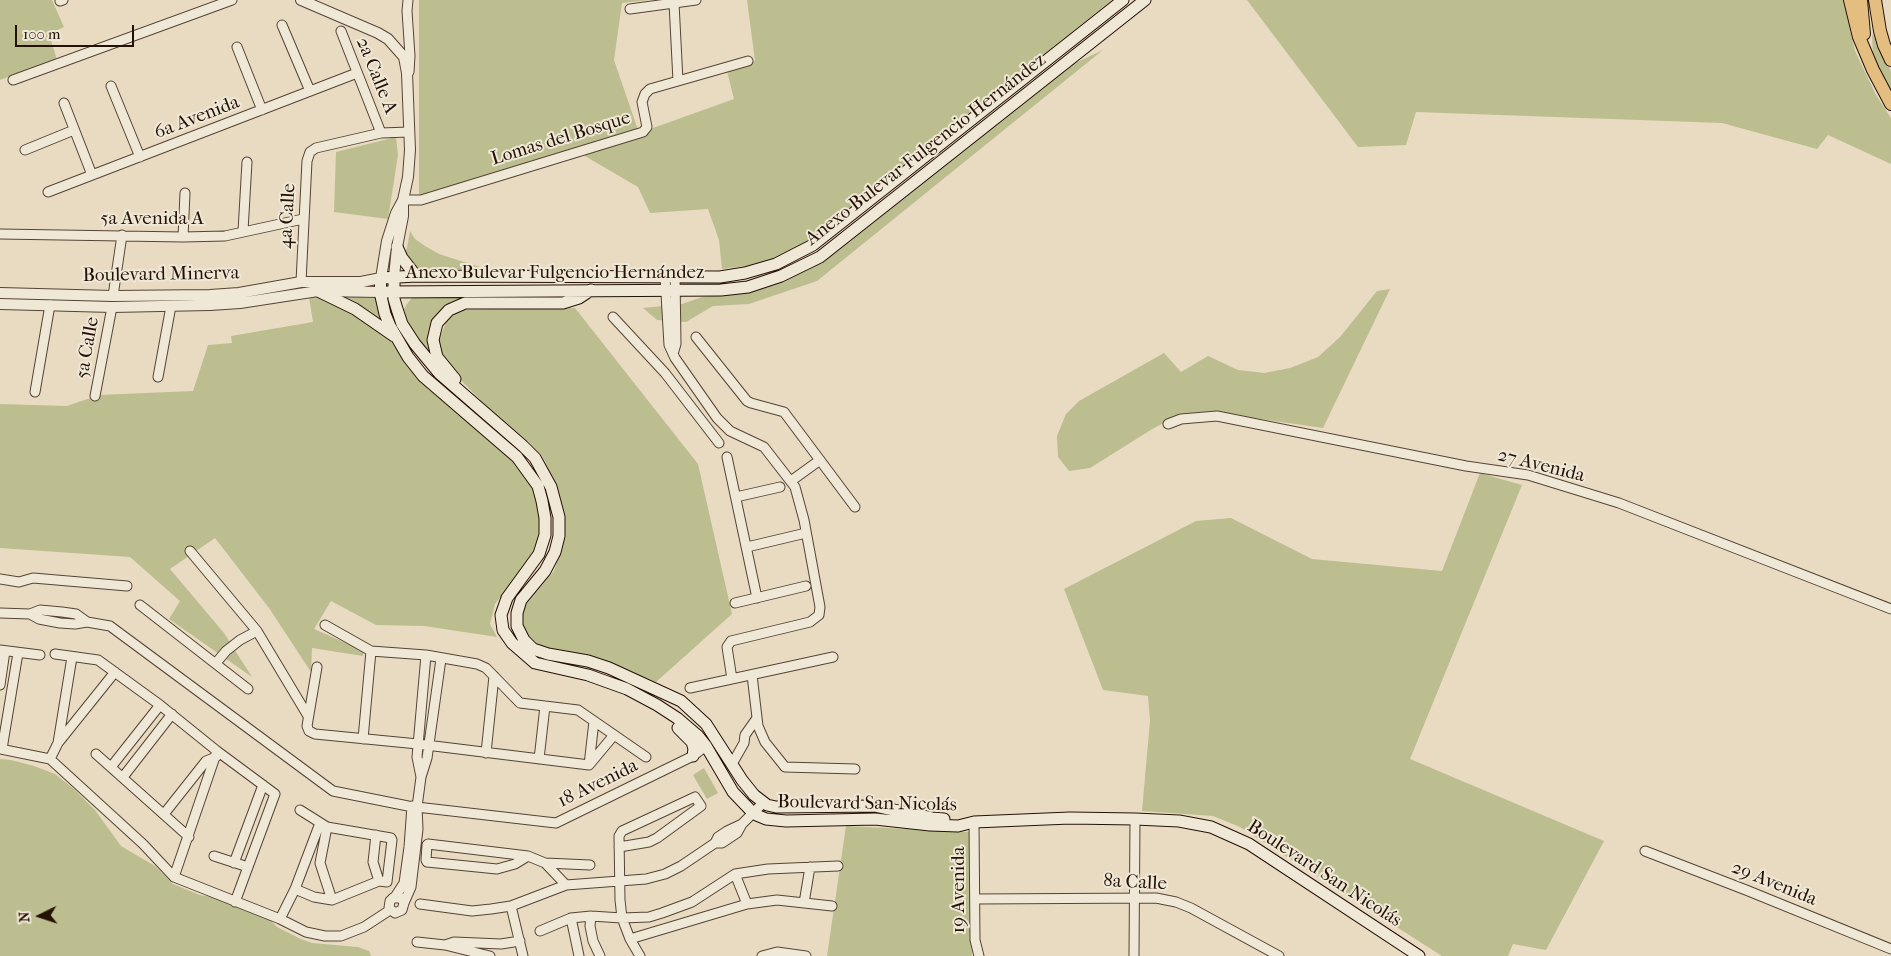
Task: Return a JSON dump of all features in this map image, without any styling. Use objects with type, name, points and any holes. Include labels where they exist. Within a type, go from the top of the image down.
[{"type":"main road","name":"Anexo Bulevar Fulgencio Hernández","points":[[380,278],[416,276],[720,277],[745,274],[776,264],[813,245],[1123,0]]},
{"type":"main road","name":"Anexo Bulevar Fulgencio Hernández","points":[[380,292],[721,290],[748,287],[781,276],[820,257],[1145,0]]},
{"type":"main road","points":[[1850,0],[1854,20],[1866,54],[1891,104]]},
{"type":"main road","points":[[1862,0],[1866,54]]},
{"type":"main road","points":[[1875,0],[1882,38],[1891,60]]},
{"type":"main road","points":[[1882,0],[1887,44],[1891,60]]},
{"type":"main road","points":[[397,247],[406,265],[416,276]]},
{"type":"main road","name":"Boulevard San Nicolás","points":[[394,277],[395,304],[402,324],[415,344],[439,373],[535,458],[551,487],[559,517],[559,536],[555,552],[545,571],[522,600],[517,614],[517,626],[524,640],[534,649],[548,654],[588,661],[609,668],[681,701],[706,724],[742,780],[763,803],[776,807],[875,806],[932,818],[958,819],[971,822]]},
{"type":"main road","name":"Boulevard San Nicolás","points":[[380,278],[380,292],[385,314],[396,338],[408,357],[423,376],[517,458],[538,486],[545,518],[545,535],[540,554],[507,598],[501,615],[503,630],[512,643],[535,663],[594,677],[627,689],[657,705],[690,729],[706,746],[733,792],[754,814],[766,819],[786,821],[875,819],[958,826],[971,822],[1050,818],[1135,819],[1179,822],[1211,827],[1250,844],[1404,952],[1419,956]]},
{"type":"main road","points":[[486,414],[472,395],[452,378],[437,357],[433,340],[434,331],[442,316],[456,306],[465,303],[563,303],[578,298],[592,290]]},
{"type":"main road","points":[[318,291],[356,309],[396,338]]},
{"type":"main road","points":[[594,677],[656,710],[692,742],[693,756]]},
{"type":"main road","points":[[706,746],[710,743],[714,744],[725,758],[731,762]]},
{"type":"street","points":[[13,80],[232,0]]},
{"type":"street","points":[[301,0],[378,33],[388,39],[404,57],[408,93],[409,164],[394,277]]},
{"type":"street","points":[[408,0],[410,56],[408,93]]},
{"type":"street","points":[[630,9],[696,0]]},
{"type":"street","points":[[674,3],[678,81]]},
{"type":"street","points":[[282,25],[310,92]]},
{"type":"street","name":"2a Calle A","points":[[341,31],[381,133]]},
{"type":"street","points":[[237,47],[262,110]]},
{"type":"street","name":"Lomas del Bosque","points":[[403,200],[421,200],[438,193],[643,132],[646,127],[642,102],[645,94],[650,89],[748,61]]},
{"type":"street","name":"6a Avenida","points":[[48,192],[357,73]]},
{"type":"street","points":[[111,86],[140,157]]},
{"type":"street","points":[[64,103],[92,175]]},
{"type":"street","points":[[25,150],[74,130]]},
{"type":"street","points":[[381,133],[409,132]]},
{"type":"street","name":"4a Calle","points":[[301,282],[307,161],[310,152],[316,148],[381,133]]},
{"type":"street","points":[[243,231],[247,162]]},
{"type":"street","points":[[183,237],[185,193]]},
{"type":"street","points":[[380,278],[387,241],[403,200]]},
{"type":"street","name":"5a Avenida A","points":[[0,234],[225,236],[303,219]]},
{"type":"street","name":"5a Calle","points":[[95,396],[122,235]]},
{"type":"street","points":[[670,277],[669,345],[713,412],[730,431],[764,447],[797,492],[820,607],[819,615],[810,622],[731,641],[727,647],[732,679]]},
{"type":"street","name":"Boulevard Minerva","points":[[0,304],[50,305],[210,295],[239,293],[301,282],[360,282],[380,278]]},
{"type":"street","name":"Boulevard Minerva","points":[[0,293],[171,306],[240,303],[318,291],[380,292]]},
{"type":"street","points":[[34,392],[50,305]]},
{"type":"street","points":[[158,377],[171,306]]},
{"type":"street","points":[[613,317],[660,367],[719,443]]},
{"type":"street","points":[[696,337],[747,401],[784,412],[855,507]]},
{"type":"street","points":[[702,419],[713,412]]},
{"type":"street","name":"27 Avenida","points":[[1168,424],[1181,419],[1217,416],[1466,466],[1528,475],[1619,503],[1891,609]]},
{"type":"street","points":[[727,457],[757,598]]},
{"type":"street","points":[[791,482],[820,460]]},
{"type":"street","points":[[736,497],[780,487]]},
{"type":"street","points":[[747,547],[806,534]]},
{"type":"street","points":[[190,551],[257,631],[308,716]]},
{"type":"street","points":[[0,579],[19,582],[33,578],[127,586]]},
{"type":"street","points":[[734,603],[806,586]]},
{"type":"street","points":[[140,605],[248,689]]},
{"type":"street","name":"18 Avenida","points":[[0,613],[30,614],[40,610],[62,612],[76,614],[87,622],[110,626],[333,791],[413,806],[556,823],[693,756],[706,746]]},
{"type":"street","points":[[325,625],[371,651],[426,655],[477,664],[486,668],[519,702],[578,710],[646,757]]},
{"type":"street","points":[[216,663],[226,651],[240,640],[257,631]]},
{"type":"street","points":[[0,685],[3,651],[40,655]]},
{"type":"street","points":[[363,739],[371,651]]},
{"type":"street","points":[[18,653],[3,718],[1,749],[50,759],[143,844],[174,877],[315,935],[341,936],[364,927],[390,910]]},
{"type":"street","points":[[55,654],[98,660],[172,714],[216,754],[263,785],[275,796],[236,902]]},
{"type":"street","points":[[421,777],[417,757],[426,655]]},
{"type":"street","points":[[58,743],[72,657]]},
{"type":"street","points":[[690,688],[834,657]]},
{"type":"street","points":[[413,806],[418,829],[412,888],[404,903],[404,908],[400,912],[395,913],[388,906],[404,883],[410,847],[413,806],[429,746],[441,658]]},
{"type":"street","points":[[317,667],[307,726],[309,731],[315,734],[418,744],[589,765]]},
{"type":"street","points":[[50,759],[58,743],[115,672]]},
{"type":"street","points":[[752,675],[758,722],[765,742],[785,768],[855,769]]},
{"type":"street","points":[[486,753],[494,676]]},
{"type":"street","points":[[111,766],[160,705]]},
{"type":"street","points":[[539,759],[545,706]]},
{"type":"street","points":[[123,777],[172,714]]},
{"type":"street","points":[[589,765],[594,721]]},
{"type":"street","points":[[731,762],[744,743],[745,735],[758,722]]},
{"type":"street","points":[[589,765],[614,735]]},
{"type":"street","points":[[96,754],[189,837]]},
{"type":"street","points":[[164,814],[206,760],[216,754]]},
{"type":"street","points":[[174,877],[216,754]]},
{"type":"street","points":[[234,863],[263,785]]},
{"type":"street","points":[[619,846],[649,842],[701,806],[695,797],[622,831],[619,838],[619,846],[620,880],[622,918],[630,939],[640,956]]},
{"type":"street","points":[[420,904],[472,911],[511,906],[566,886],[646,878],[665,874],[715,843],[722,844],[737,832],[742,824],[763,803]]},
{"type":"street","points":[[295,889],[314,897],[332,900],[379,881],[387,882],[392,840],[391,838],[323,825],[300,810]]},
{"type":"street","points":[[1134,956],[1135,819]]},
{"type":"street","name":"19 Avenida","points":[[971,822],[975,899],[975,946],[979,956]]},
{"type":"street","points":[[280,919],[323,825]]},
{"type":"street","points":[[323,825],[320,863],[332,900]]},
{"type":"street","points":[[376,835],[373,862],[379,881]]},
{"type":"street","points":[[528,856],[515,864],[497,869],[427,862],[426,860],[428,844],[528,856],[545,863],[590,865]]},
{"type":"street","name":"29 Avenida","points":[[1644,851],[1891,949]]},
{"type":"street","points":[[214,856],[248,868]]},
{"type":"street","points":[[545,863],[566,886]]},
{"type":"street","points":[[540,931],[571,918],[591,916],[649,917],[692,902],[735,874],[768,869],[838,866]]},
{"type":"street","points":[[804,903],[810,867]]},
{"type":"street","points":[[735,874],[747,904]]},
{"type":"street","name":"8a Calle","points":[[975,899],[1135,896],[1156,898],[1183,905],[1279,956]]},
{"type":"street","points":[[396,897],[401,898],[404,903]]},
{"type":"street","points":[[630,939],[747,904],[777,900],[832,906]]},
{"type":"street","points":[[511,906],[523,956]]},
{"type":"street","points":[[591,916],[590,926],[593,941],[600,956]]},
{"type":"street","points":[[571,918],[579,956]]},
{"type":"street","points":[[445,945],[462,942],[501,944],[520,941]]},
{"type":"street","points":[[417,942],[445,945],[490,956]]},
{"type":"street","points":[[762,956],[777,952],[806,956]]},
{"type":"green space","points":[[0,0],[52,0],[64,27],[49,34],[57,60],[0,80]]},
{"type":"green space","points":[[419,0],[649,0],[622,3],[614,60],[639,133],[734,99],[727,71],[755,61],[747,0],[1112,0],[799,249],[763,264],[722,269],[719,240],[708,209],[650,213],[638,187],[578,152],[419,201]]},
{"type":"green space","points":[[1247,0],[1843,0],[1855,51],[1876,95],[1891,118],[1891,164],[1828,135],[1817,149],[1722,123],[1416,112],[1406,145],[1358,147]]},
{"type":"green space","points":[[1872,34],[1885,54],[1891,72],[1891,94],[1873,58]]},
{"type":"green space","points":[[1103,50],[817,281],[749,304],[713,306],[686,322],[657,320],[643,308],[682,304],[702,297],[756,291],[781,282],[806,268],[841,248],[1071,65]]},
{"type":"green space","points":[[396,137],[398,155],[388,219],[334,212],[336,152]]},
{"type":"green space","points":[[410,231],[415,239],[439,254],[483,268],[424,271],[412,268],[404,254]]},
{"type":"green space","points":[[1390,289],[1323,428],[1211,412],[1177,416],[1090,468],[1069,471],[1058,457],[1057,436],[1066,414],[1079,401],[1164,353],[1181,372],[1208,356],[1238,370],[1264,373],[1290,368],[1318,357],[1340,337],[1377,291]]},
{"type":"green space","points":[[418,295],[576,295],[569,299],[466,301],[435,325],[437,365],[412,332],[406,317],[404,309],[412,298]]},
{"type":"green space","points":[[334,296],[375,297],[385,325]]},
{"type":"green space","points":[[309,297],[318,298],[348,311],[390,340],[406,364],[428,389],[507,454],[525,474],[536,491],[540,505],[540,541],[534,554],[495,604],[490,624],[497,637],[424,626],[376,625],[331,601],[314,629],[364,651],[363,656],[312,648],[311,672],[269,608],[215,538],[170,569],[224,633],[252,677],[169,619],[180,601],[130,557],[0,548],[0,404],[67,406],[99,395],[193,391],[208,345],[232,343],[231,336],[313,322]]},
{"type":"green space","points":[[575,308],[698,464],[732,614],[656,682],[609,663],[545,650],[534,644],[527,635],[522,614],[525,606],[554,571],[562,549],[565,527],[562,504],[555,482],[542,456],[528,441],[484,404],[454,373],[442,357],[438,343],[446,322],[453,315],[463,310]]},
{"type":"green space","points":[[1480,473],[1522,485],[1410,759],[1604,841],[1546,950],[1513,944],[1508,956],[1442,956],[1240,827],[1213,816],[1142,811],[1150,721],[1148,696],[1103,690],[1064,589],[1196,521],[1231,518],[1312,559],[1442,571]]},
{"type":"green space","points":[[0,759],[34,766],[55,774],[74,789],[95,810],[121,846],[155,866],[173,884],[200,895],[261,911],[277,927],[312,943],[358,947],[369,951],[371,956],[0,956]]},
{"type":"green space","points":[[704,768],[718,793],[707,799],[693,775]]},
{"type":"green space","points":[[846,826],[969,832],[972,956],[827,956]]}]
